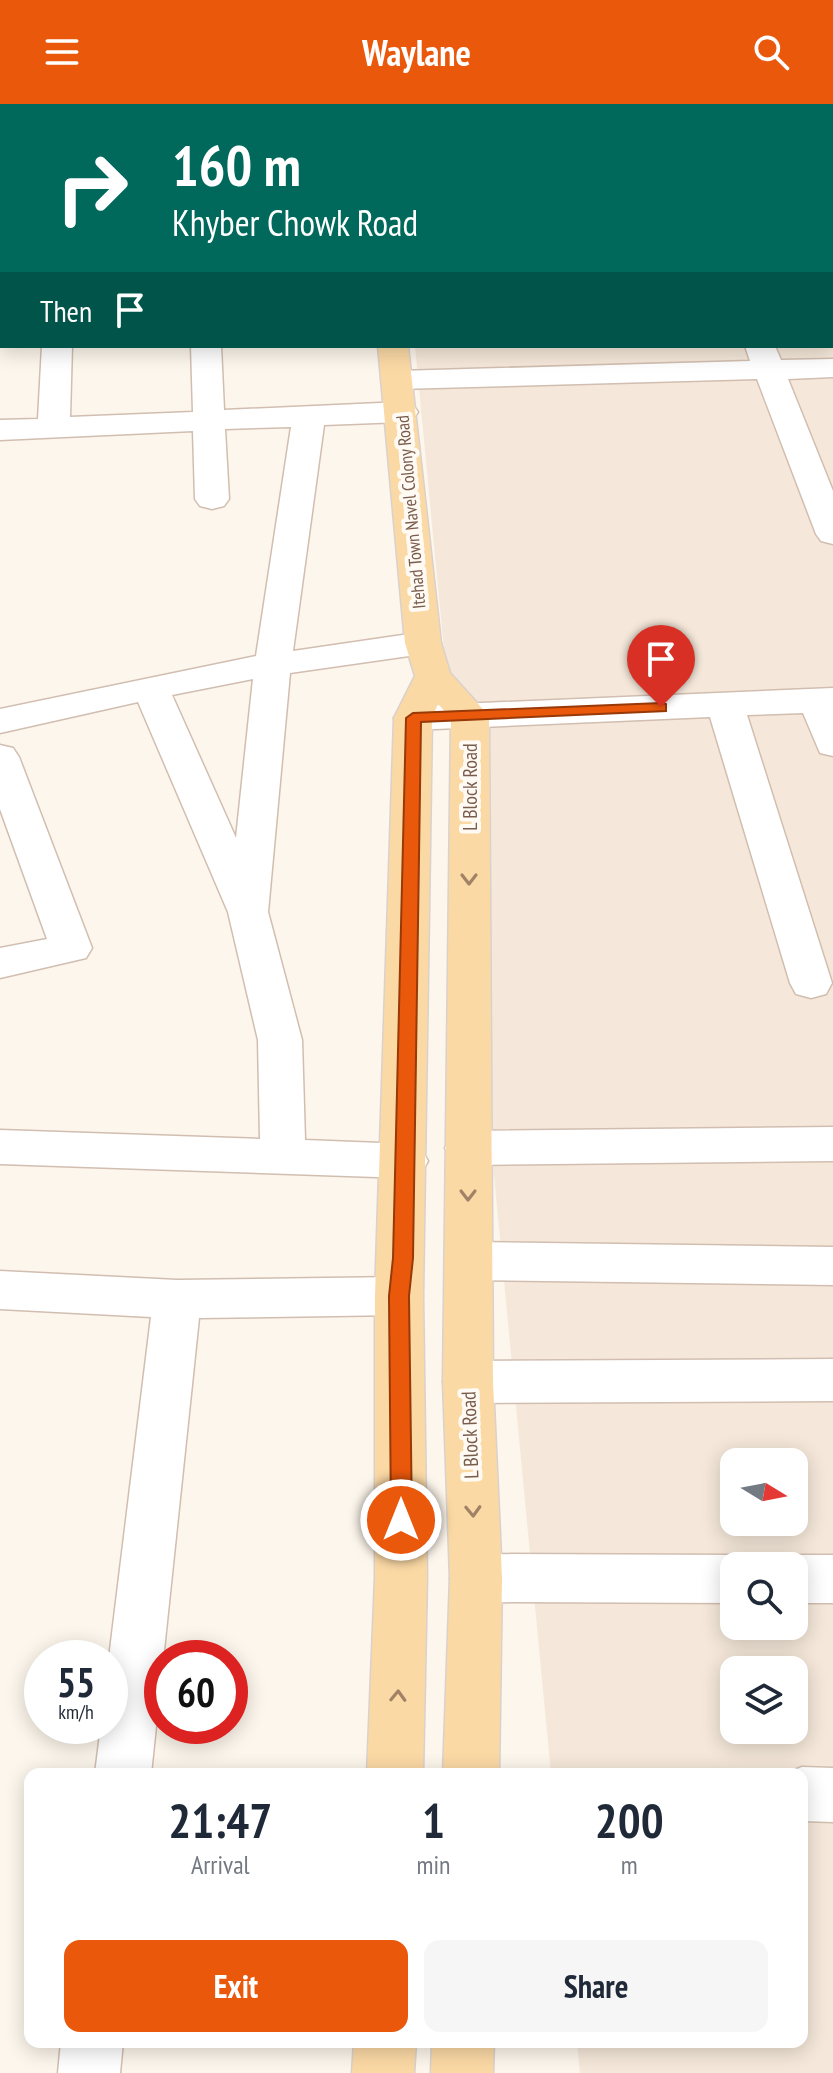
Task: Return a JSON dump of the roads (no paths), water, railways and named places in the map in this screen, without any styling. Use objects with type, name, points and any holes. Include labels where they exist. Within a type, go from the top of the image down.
[{"type":"main road","name":"Itehad Town Navel Colony Road","points":[[393,348],[428,660]]},
{"type":"main road","name":"L Block Road","points":[[428,660],[470,716],[468,1382],[476,1578],[471,1768]]},
{"type":"main road","points":[[395,1768],[401,1577],[399,1296],[405,1161],[413,718],[428,660]]},
{"type":"main road","points":[[383,2073],[385,2048]]},
{"type":"main road","points":[[462,2073],[463,2048]]},
{"type":"street","points":[[54,428],[57,348]]},
{"type":"street","points":[[206,348],[212,499]]},
{"type":"street","points":[[0,430],[309,416],[400,396],[611,360],[764,358],[833,368]]},
{"type":"street","points":[[764,358],[833,534]]},
{"type":"street","points":[[248,912],[273,665],[309,416]]},
{"type":"street","points":[[0,721],[273,665],[428,660]]},
{"type":"street","points":[[151,689],[248,912],[280,1040],[283,1156]]},
{"type":"street","points":[[413,718],[825,700],[833,744]]},
{"type":"street","points":[[725,705],[811,983]]},
{"type":"street","points":[[0,757],[71,948],[0,963]]},
{"type":"street","points":[[468,1148],[833,1144]]},
{"type":"street","points":[[0,1147],[405,1161]]},
{"type":"street","points":[[469,1261],[833,1266]]},
{"type":"street","points":[[0,1290],[177,1299],[399,1296]]},
{"type":"street","points":[[124,1768],[177,1299]]},
{"type":"street","points":[[468,1382],[833,1380]]},
{"type":"street","points":[[476,1578],[720,1579]]},
{"type":"street","points":[[808,1579],[833,1579]]},
{"type":"street","points":[[808,1794],[833,1795]]},
{"type":"street","points":[[89,2073],[91,2048]]}]
